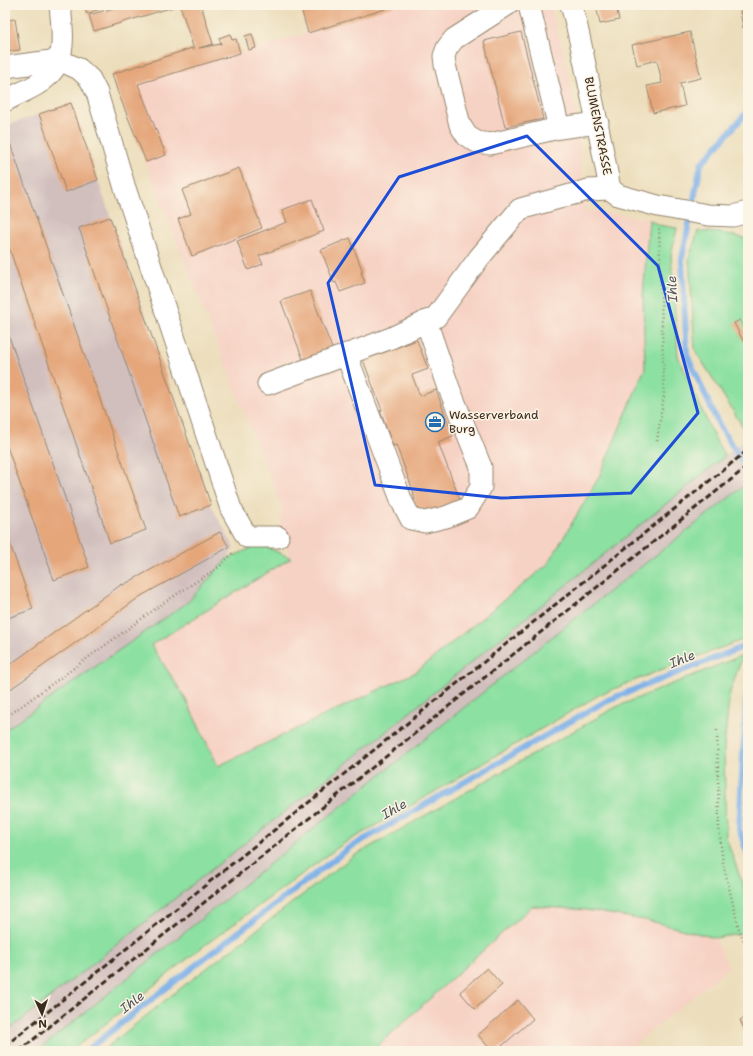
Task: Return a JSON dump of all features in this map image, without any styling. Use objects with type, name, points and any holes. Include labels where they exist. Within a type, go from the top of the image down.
[{"type":"street","points":[[5,101],[36,85],[50,74],[63,47],[60,5]]},
{"type":"street","points":[[507,5],[454,39],[447,48],[444,56],[460,125],[467,136],[477,142],[490,144],[560,128],[598,123]]},
{"type":"street","points":[[529,5],[560,128]]},
{"type":"street","name":"BLUMENSTRASSE","points":[[570,5],[574,13],[598,123],[610,189],[618,195],[662,207],[733,216],[748,212]]},
{"type":"street","points":[[5,67],[58,60],[79,68],[90,79],[97,93],[124,185],[231,509],[248,536],[278,537]]},
{"type":"street","points":[[268,384],[390,338],[436,317],[479,258],[520,209],[588,190],[610,189]]},
{"type":"street","points":[[346,354],[402,502],[411,519],[425,522],[446,517],[468,508],[481,487],[481,467],[449,388],[426,321]]},
{"type":"path","points":[[658,441],[664,396],[662,207]]},
{"type":"path","points":[[5,718],[162,604],[220,566],[248,536]]},
{"type":"path","points":[[717,730],[718,828],[723,863],[739,929],[748,952]]},
{"type":"highlighted area","points":[[527,136],[658,266],[698,413],[631,493],[501,498],[375,485],[328,283],[399,177]]},
{"type":"shaded area","name":"Wasserverband Burg","points":[[399,5],[550,5],[571,85],[586,210],[649,219],[643,297],[645,368],[599,477],[548,564],[416,672],[218,766],[184,696],[151,645],[291,558],[279,530],[282,508],[117,90]]},
{"type":"shaded area","points":[[71,103],[211,505],[234,547],[227,559],[188,602],[5,730],[5,126]]},
{"type":"shaded area","points":[[748,437],[748,483],[568,624],[37,1051],[5,1051],[5,1033],[383,734]]},
{"type":"shaded area","points":[[532,906],[586,910],[650,921],[715,938],[729,967],[627,1051],[372,1051]]},
{"type":"green space","points":[[649,219],[658,225],[677,228],[671,255],[678,356],[713,435],[725,456],[383,734],[5,1033],[5,730],[188,602],[227,559],[260,544],[291,558],[151,645],[184,696],[218,766],[416,672],[548,564],[599,477],[645,368],[643,297]]},
{"type":"green space","points":[[698,231],[722,233],[748,239],[748,435],[695,350],[689,258]]},
{"type":"green space","points":[[744,486],[748,492],[748,638],[663,669],[599,695],[343,844],[205,945],[71,1051],[37,1051],[568,624]]},
{"type":"green space","points":[[743,655],[730,692],[724,747],[726,837],[748,900],[748,933],[715,938],[650,921],[586,910],[532,906],[372,1051],[102,1051],[177,991],[352,857],[616,707]]},
{"type":"building","points":[[84,5],[107,5],[107,6],[87,14]]},
{"type":"building","points":[[124,5],[180,5],[94,31],[89,15]]},
{"type":"building","points":[[180,5],[201,5],[213,44],[199,48],[221,44],[219,38],[230,34],[232,40],[236,39],[240,53],[138,84],[166,155],[146,162],[112,74],[192,48],[194,50]]},
{"type":"building","points":[[300,5],[339,5],[340,8],[351,5],[398,5],[308,33]]},
{"type":"building","points":[[596,5],[616,5],[619,20],[600,24]]},
{"type":"building","points":[[748,10],[748,28],[743,28],[740,11]]},
{"type":"building","points":[[15,19],[20,50],[5,52],[5,20]]},
{"type":"building","points":[[521,32],[543,119],[505,127],[484,41]]},
{"type":"building","points":[[690,32],[701,78],[680,83],[685,106],[653,113],[647,86],[662,83],[657,60],[637,65],[632,45]]},
{"type":"building","points":[[252,34],[256,48],[249,50],[245,36]]},
{"type":"building","points":[[71,103],[98,180],[66,192],[39,114]]},
{"type":"building","points":[[5,129],[146,530],[110,543],[5,236]]},
{"type":"building","points":[[239,168],[262,228],[192,256],[178,219],[191,214],[182,190]]},
{"type":"building","points":[[312,199],[324,231],[259,256],[263,264],[248,270],[237,241],[287,222],[282,210]]},
{"type":"building","points":[[110,217],[211,505],[179,517],[79,228]]},
{"type":"building","points":[[350,238],[363,272],[361,272],[365,283],[340,292],[336,282],[334,283],[321,250]]},
{"type":"building","points":[[310,291],[333,351],[304,362],[281,301]]},
{"type":"building","points":[[740,320],[748,336],[748,339],[743,341],[734,323]]},
{"type":"building","points":[[5,325],[89,567],[54,580],[5,441]]},
{"type":"building","points":[[417,340],[428,369],[412,375],[420,396],[436,390],[453,436],[438,442],[460,500],[421,515],[418,508],[416,510],[413,501],[415,500],[414,493],[396,445],[393,446],[380,411],[382,410],[363,360]]},
{"type":"building","points":[[5,530],[33,609],[5,619]]},
{"type":"building","points":[[220,532],[229,547],[141,596],[5,693],[5,668],[122,584],[123,585]]},
{"type":"building","points":[[487,968],[502,985],[475,1009],[460,992]]},
{"type":"building","points":[[518,1000],[533,1019],[496,1051],[492,1051],[478,1035]]},
{"type":"building","points":[[748,1017],[748,1030],[745,1031],[740,1020]]},
{"type":"waterway","name":"Ihle","points":[[748,111],[701,164],[682,259],[687,355],[719,425],[748,471]]},
{"type":"waterway","name":"Ihle","points":[[86,1051],[349,848],[608,700],[748,645]]},
{"type":"waterway","name":"Ihle","points":[[748,694],[746,702],[739,829],[748,855]]},
{"type":"railway","points":[[5,1046],[748,450]]},
{"type":"railway","points":[[19,1051],[748,466]]},
{"type":"place","name":"Wasserverband Burg","points":[[435,422]]}]
